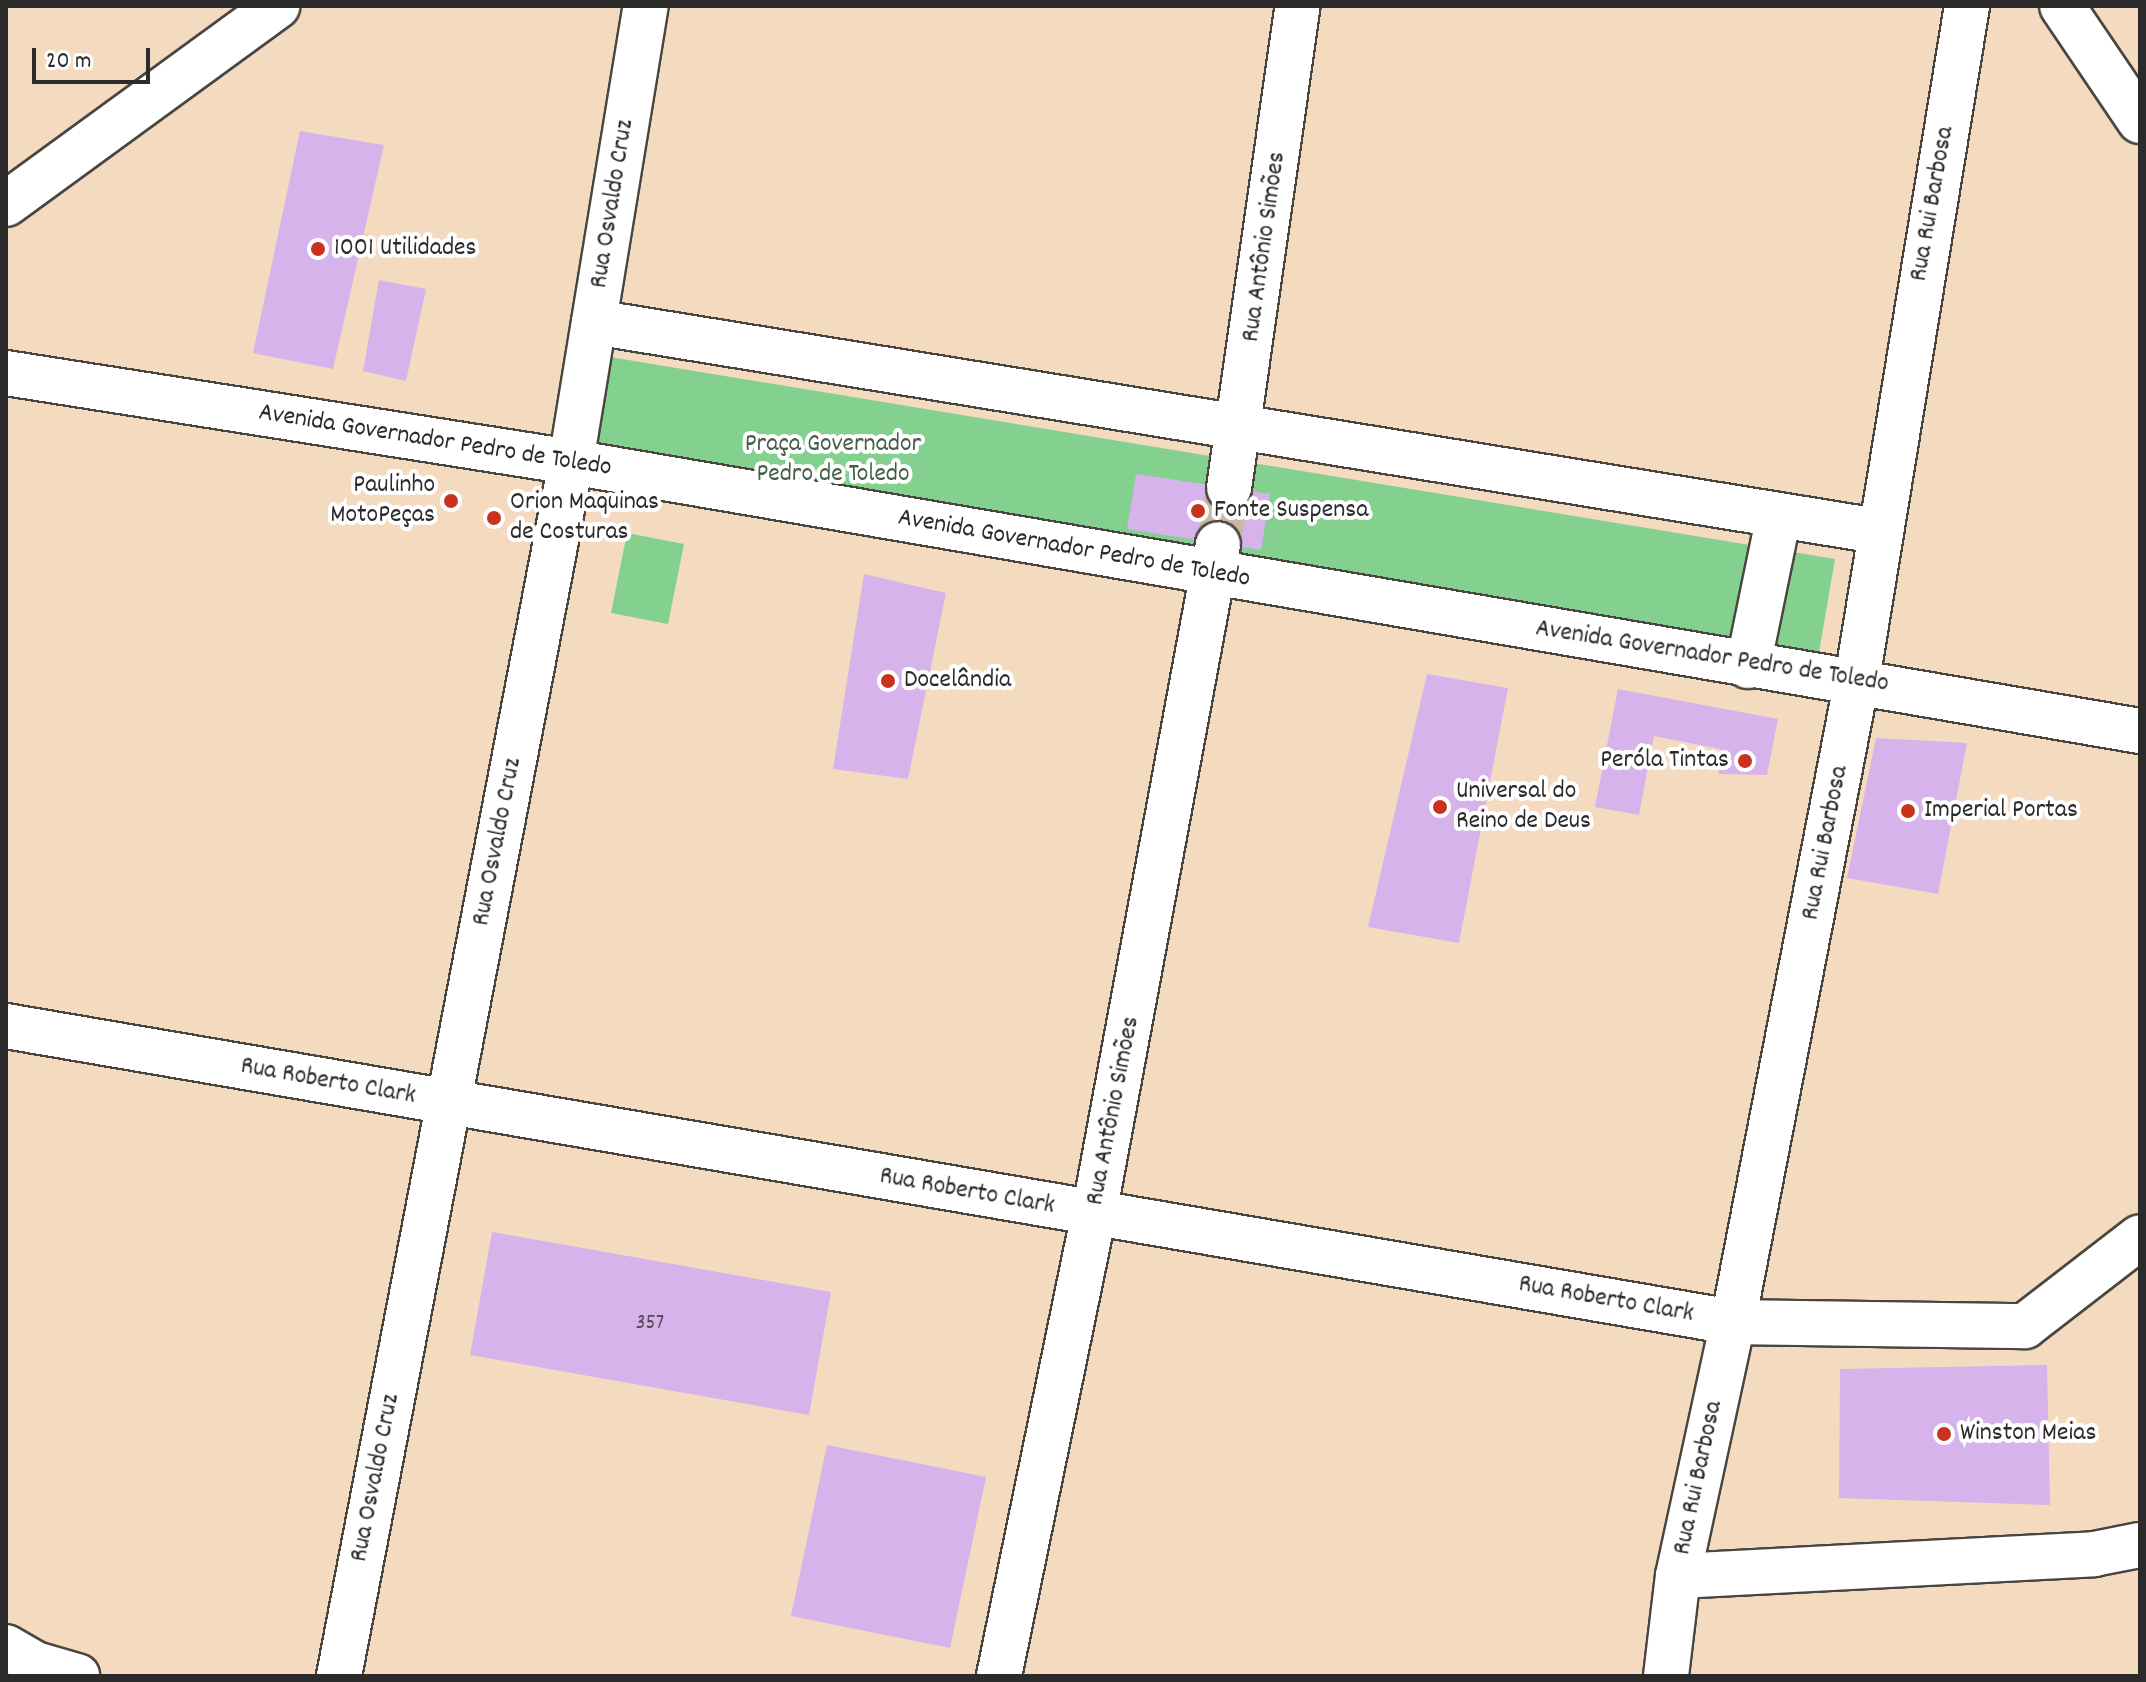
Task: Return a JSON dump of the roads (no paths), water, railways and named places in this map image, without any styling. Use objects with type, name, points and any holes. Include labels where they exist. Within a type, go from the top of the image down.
[{"type":"street","points":[[6,204],[278,6]]},
{"type":"street","name":"Rua Osvaldo Cruz","points":[[339,1676],[571,462],[646,6]]},
{"type":"street","name":"Rua Antônio Simões","points":[[1229,488],[1298,6]]},
{"type":"street","name":"Rua Rui Barbosa","points":[[1666,1676],[1678,1576],[1733,1322],[1857,680],[1877,531],[1967,6]]},
{"type":"street","points":[[2062,6],[2140,121]]},
{"type":"street","points":[[594,322],[1877,531]]},
{"type":"street","name":"Avenida Governador Pedro de Toledo","points":[[6,373],[1216,559],[1748,666],[1857,680],[2140,731]]},
{"type":"street","points":[[1748,666],[1779,515]]},
{"type":"street","name":"Rua Antônio Simões","points":[[999,1676],[1094,1214],[1216,559]]},
{"type":"street","name":"Rua Roberto Clark","points":[[6,1026],[1733,1322],[2025,1326],[2140,1237]]},
{"type":"street","points":[[1678,1576],[2094,1554],[2140,1545]]},
{"type":"street","points":[[6,1647],[35,1664],[77,1676]]},
{"type":"tunnel","points":[[1218,544],[1229,488]]},
{"type":"place","name":"1001 Utilidades","points":[[318,249]]},
{"type":"place","name":"Paulinho MotoPeças","points":[[451,501]]},
{"type":"place","name":"Fonte Suspensa","points":[[1198,511]]},
{"type":"place","name":"Orion Maquinas de Costuras","points":[[494,518]]},
{"type":"place","name":"Docelândia","points":[[888,681]]},
{"type":"place","name":"Peróla Tintas","points":[[1745,761]]},
{"type":"place","name":"Universal do Reino de Deus","points":[[1440,807]]},
{"type":"place","name":"Imperial Portas","points":[[1908,811]]},
{"type":"place","name":"Winston Meias","points":[[1944,1434]]},
{"type":"park label","name":"Praça Governador Pedro de Toledo","points":[[833,460]]}]
